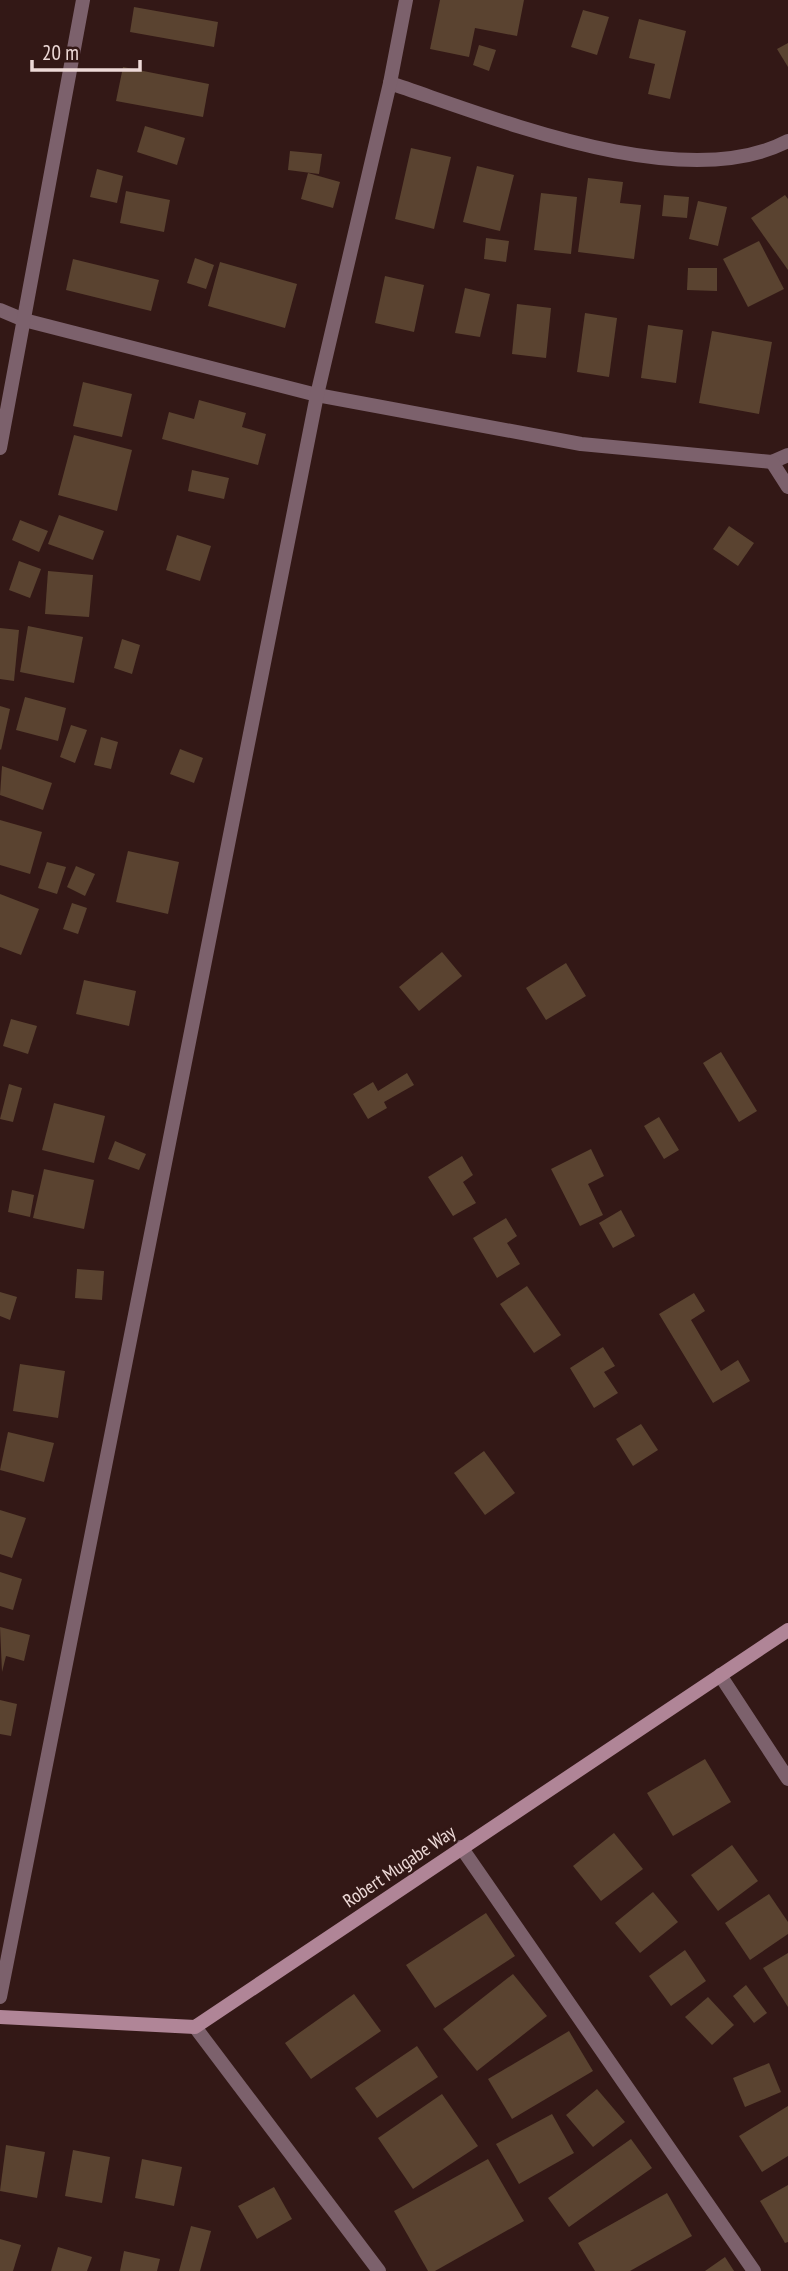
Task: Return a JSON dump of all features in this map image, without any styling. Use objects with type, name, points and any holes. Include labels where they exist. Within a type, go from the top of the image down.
[{"type":"street","points":[[0,448],[83,0]]},
{"type":"street","points":[[0,1997],[317,395],[390,83],[406,0]]},
{"type":"street","points":[[390,83],[571,144],[714,162],[788,141]]},
{"type":"street","points":[[0,310],[24,320],[317,395],[581,444],[772,462],[788,455]]},
{"type":"street","points":[[772,462],[788,486]]},
{"type":"street","name":"Robert Mugabe Way","points":[[195,2027],[788,1630]]},
{"type":"street","points":[[720,1675],[788,1779]]},
{"type":"street","points":[[461,1847],[754,2271]]},
{"type":"street","points":[[0,2017],[195,2027],[379,2271]]},
{"type":"building","points":[[440,0],[524,0],[517,36],[475,28],[469,57],[430,49]]},
{"type":"building","points":[[134,7],[218,22],[214,47],[130,32]]},
{"type":"building","points":[[583,10],[609,17],[597,55],[571,47]]},
{"type":"building","points":[[639,19],[686,31],[670,99],[648,94],[655,64],[629,58]]},
{"type":"building","points":[[788,43],[788,67],[777,49]]},
{"type":"building","points":[[479,45],[496,50],[489,71],[473,65]]},
{"type":"building","points":[[123,67],[209,84],[203,117],[116,101]]},
{"type":"building","points":[[145,126],[185,138],[177,165],[137,152]]},
{"type":"building","points":[[411,148],[451,157],[434,229],[395,219]]},
{"type":"building","points":[[290,151],[322,154],[319,174],[288,170]]},
{"type":"building","points":[[477,166],[514,175],[500,231],[463,222]]},
{"type":"building","points":[[97,169],[123,176],[117,203],[90,197]]},
{"type":"building","points":[[308,173],[340,182],[333,208],[301,199]]},
{"type":"building","points":[[588,178],[623,182],[620,203],[641,205],[634,259],[578,252]]},
{"type":"building","points":[[126,191],[170,200],[164,232],[120,223]]},
{"type":"building","points":[[541,193],[577,197],[571,254],[534,250]]},
{"type":"building","points":[[664,195],[689,197],[687,218],[662,216]]},
{"type":"building","points":[[785,195],[788,199],[788,270],[751,218]]},
{"type":"building","points":[[698,201],[727,207],[718,246],[689,239]]},
{"type":"building","points":[[486,238],[509,241],[506,262],[484,259]]},
{"type":"building","points":[[759,241],[784,289],[748,307],[723,259]]},
{"type":"building","points":[[195,258],[214,265],[206,289],[187,283]]},
{"type":"building","points":[[73,259],[159,280],[151,311],[66,290]]},
{"type":"building","points":[[220,262],[297,284],[285,328],[208,306]]},
{"type":"building","points":[[688,268],[717,268],[717,291],[687,290]]},
{"type":"building","points":[[385,276],[424,285],[414,332],[375,323]]},
{"type":"building","points":[[465,288],[490,294],[480,337],[455,333]]},
{"type":"building","points":[[517,304],[551,308],[546,358],[512,354]]},
{"type":"building","points":[[585,313],[617,318],[609,377],[577,372]]},
{"type":"building","points":[[648,325],[683,330],[676,383],[641,378]]},
{"type":"building","points":[[712,331],[772,342],[759,414],[699,403]]},
{"type":"building","points":[[83,382],[132,394],[122,437],[73,426]]},
{"type":"building","points":[[199,400],[246,413],[242,427],[266,434],[258,465],[162,439],[169,412],[194,419]]},
{"type":"building","points":[[74,435],[132,450],[117,511],[58,495]]},
{"type":"building","points":[[192,470],[229,478],[224,499],[188,491]]},
{"type":"building","points":[[59,515],[104,531],[93,560],[48,544]]},
{"type":"building","points":[[20,520],[48,531],[39,552],[12,540]]},
{"type":"building","points":[[729,526],[754,543],[738,566],[713,549]]},
{"type":"building","points":[[177,535],[211,546],[200,581],[166,570]]},
{"type":"building","points":[[19,561],[41,569],[30,598],[9,590]]},
{"type":"building","points":[[48,571],[93,575],[89,617],[45,614]]},
{"type":"building","points":[[28,626],[83,637],[74,683],[20,672]]},
{"type":"building","points":[[0,628],[19,630],[14,681],[0,679]]},
{"type":"building","points":[[122,639],[140,645],[132,674],[114,668]]},
{"type":"building","points":[[25,697],[66,708],[58,741],[16,730]]},
{"type":"building","points":[[0,706],[10,709],[1,750],[0,749]]},
{"type":"building","points":[[71,725],[87,730],[75,763],[60,757]]},
{"type":"building","points":[[101,737],[118,742],[111,769],[94,765]]},
{"type":"building","points":[[180,749],[203,758],[194,783],[170,774]]},
{"type":"building","points":[[2,766],[52,783],[43,810],[0,795]]},
{"type":"building","points":[[0,820],[42,832],[30,874],[0,865]]},
{"type":"building","points":[[128,851],[179,862],[168,914],[116,902]]},
{"type":"building","points":[[47,862],[66,867],[57,894],[38,888]]},
{"type":"building","points":[[76,866],[95,874],[85,896],[67,887]]},
{"type":"building","points":[[0,894],[39,909],[21,955],[0,947]]},
{"type":"building","points":[[72,903],[87,908],[78,934],[63,929]]},
{"type":"building","points":[[442,952],[462,976],[419,1011],[399,987]]},
{"type":"building","points":[[566,963],[586,996],[546,1020],[526,988]]},
{"type":"building","points":[[84,980],[136,991],[129,1026],[76,1014]]},
{"type":"building","points":[[11,1019],[37,1026],[28,1054],[3,1046]]},
{"type":"building","points":[[721,1052],[757,1111],[739,1122],[703,1063]]},
{"type":"building","points":[[407,1073],[414,1085],[384,1102],[387,1108],[368,1119],[353,1094],[373,1082],[378,1091]]},
{"type":"building","points":[[9,1084],[22,1088],[13,1122],[0,1119]]},
{"type":"building","points":[[54,1103],[105,1116],[94,1163],[42,1150]]},
{"type":"building","points":[[659,1117],[679,1150],[664,1159],[644,1126]]},
{"type":"building","points":[[115,1141],[146,1154],[139,1170],[108,1159]]},
{"type":"building","points":[[591,1149],[604,1176],[588,1184],[603,1215],[580,1226],[551,1169]]},
{"type":"building","points":[[462,1156],[473,1175],[463,1182],[476,1203],[453,1216],[428,1177]]},
{"type":"building","points":[[44,1169],[94,1180],[84,1229],[33,1218]]},
{"type":"building","points":[[12,1190],[34,1195],[30,1217],[8,1212]]},
{"type":"building","points":[[621,1210],[635,1236],[613,1248],[599,1223]]},
{"type":"building","points":[[506,1218],[517,1236],[507,1243],[520,1264],[497,1278],[473,1238]]},
{"type":"building","points":[[77,1269],[104,1271],[102,1300],[75,1298]]},
{"type":"building","points":[[527,1286],[561,1335],[534,1353],[500,1304]]},
{"type":"building","points":[[0,1292],[17,1297],[10,1320],[0,1316]]},
{"type":"building","points":[[694,1293],[705,1311],[691,1320],[721,1371],[738,1360],[750,1381],[713,1403],[659,1314]]},
{"type":"building","points":[[603,1347],[615,1366],[604,1372],[618,1393],[594,1408],[570,1368]]},
{"type":"building","points":[[20,1364],[65,1371],[58,1418],[13,1411]]},
{"type":"building","points":[[641,1424],[658,1450],[633,1466],[616,1439]]},
{"type":"building","points":[[8,1432],[54,1443],[44,1482],[0,1470]]},
{"type":"building","points":[[484,1451],[515,1493],[485,1515],[454,1473]]},
{"type":"building","points":[[0,1510],[26,1518],[12,1558],[0,1554]]},
{"type":"building","points":[[0,1572],[22,1579],[13,1610],[0,1606]]},
{"type":"building","points":[[0,1627],[30,1635],[24,1661],[6,1656],[2,1672]]},
{"type":"building","points":[[0,1700],[17,1704],[11,1736],[0,1734]]},
{"type":"building","points":[[705,1759],[731,1802],[673,1836],[647,1793]]},
{"type":"building","points":[[614,1833],[643,1869],[601,1901],[573,1866]]},
{"type":"building","points":[[732,1845],[758,1881],[718,1911],[691,1875]]},
{"type":"building","points":[[653,1892],[678,1922],[640,1953],[615,1923]]},
{"type":"building","points":[[769,1894],[788,1922],[788,1934],[750,1960],[725,1923]]},
{"type":"building","points":[[486,1913],[515,1956],[435,2008],[406,1965]]},
{"type":"building","points":[[685,1950],[706,1981],[671,2006],[649,1976]]},
{"type":"building","points":[[788,1953],[788,2007],[763,1968]]},
{"type":"building","points":[[513,1974],[547,2016],[477,2071],[443,2029]]},
{"type":"building","points":[[746,1985],[767,2013],[754,2023],[733,1996]]},
{"type":"building","points":[[354,1994],[381,2031],[311,2079],[285,2043]]},
{"type":"building","points":[[708,1997],[734,2025],[712,2045],[685,2017]]},
{"type":"building","points":[[569,2031],[593,2071],[512,2119],[488,2079]]},
{"type":"building","points":[[417,2046],[438,2077],[377,2118],[355,2088]]},
{"type":"building","points":[[769,2063],[781,2092],[745,2107],[733,2078]]},
{"type":"building","points":[[597,2089],[625,2122],[593,2147],[566,2115]]},
{"type":"building","points":[[442,2094],[478,2146],[413,2189],[378,2138]]},
{"type":"building","points":[[788,2106],[788,2156],[762,2172],[739,2136]]},
{"type":"building","points":[[552,2114],[574,2153],[519,2184],[496,2144]]},
{"type":"building","points":[[631,2139],[652,2168],[569,2227],[548,2198]]},
{"type":"building","points":[[6,2145],[45,2152],[37,2198],[0,2191]]},
{"type":"building","points":[[73,2150],[110,2157],[102,2203],[65,2196]]},
{"type":"building","points":[[142,2159],[182,2167],[174,2206],[135,2198]]},
{"type":"building","points":[[488,2159],[524,2221],[435,2271],[428,2271],[394,2211]]},
{"type":"building","points":[[788,2185],[788,2242],[785,2243],[760,2201]]},
{"type":"building","points":[[274,2187],[292,2219],[257,2239],[238,2206]]},
{"type":"building","points":[[667,2193],[692,2236],[630,2271],[595,2271],[578,2243]]},
{"type":"building","points":[[191,2226],[211,2231],[200,2271],[179,2271]]},
{"type":"building","points":[[0,2239],[21,2245],[13,2271],[0,2271]]},
{"type":"building","points":[[58,2247],[92,2257],[87,2271],[51,2271]]},
{"type":"building","points":[[124,2251],[160,2259],[157,2271],[120,2271]]},
{"type":"building","points":[[725,2257],[734,2271],[705,2271]]}]
